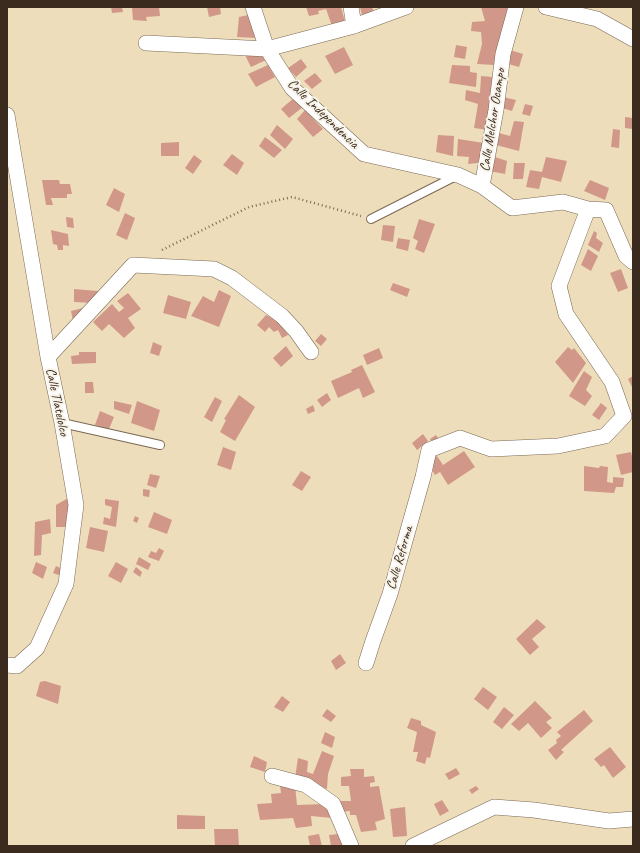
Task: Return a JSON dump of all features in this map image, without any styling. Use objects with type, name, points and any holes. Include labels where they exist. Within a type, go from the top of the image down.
[{"type":"street","name":"Calle Independencia","points":[[253,7],[267,50],[292,88],[364,154],[458,174],[482,186]]},
{"type":"street","points":[[352,7],[354,26]]},
{"type":"street","points":[[146,43],[267,50],[354,26],[406,7]]},
{"type":"street","name":"Calle Melchor Ocampo","points":[[516,7],[503,54],[496,110],[482,186],[512,208],[563,202],[588,209],[606,210],[626,256],[633,262]]},
{"type":"street","points":[[546,7],[597,19],[633,39]]},
{"type":"street","name":"Calle Tlatelolco","points":[[7,115],[48,357],[62,423],[76,505],[66,584],[37,648],[17,666],[7,665]]},
{"type":"street","name":"Calle Reforma","points":[[366,663],[372,641],[390,594],[429,450],[460,438],[491,449],[558,446],[605,436],[624,416],[612,382],[566,314],[560,286],[588,209]]},
{"type":"street","points":[[48,357],[133,265],[214,269],[232,278],[282,316],[296,331],[311,352]]},
{"type":"street","points":[[272,776],[306,785],[333,804],[351,846]]},
{"type":"street","points":[[413,846],[494,807],[534,810],[608,821],[633,819]]},
{"type":"lane","points":[[371,219],[458,174]]},
{"type":"lane","points":[[62,423],[160,445]]},
{"type":"path","points":[[160,251],[249,207],[292,197],[371,219]]},
{"type":"building","points":[[111,7],[122,7],[123,12],[112,13]]},
{"type":"building","points":[[132,7],[159,7],[160,16],[146,17],[147,21],[133,20]]},
{"type":"building","points":[[207,7],[220,7],[221,14],[209,17]]},
{"type":"building","points":[[306,7],[341,7],[345,22],[332,26],[326,9],[318,11],[319,14],[309,16]]},
{"type":"building","points":[[360,7],[372,7],[375,15],[363,19]]},
{"type":"building","points":[[481,7],[508,7],[495,65],[477,64],[482,44],[481,32],[471,31],[472,22],[485,21]]},
{"type":"building","points":[[248,15],[256,38],[237,37],[239,17]]},
{"type":"building","points":[[456,45],[467,47],[465,59],[454,57]]},
{"type":"building","points":[[344,47],[353,65],[335,74],[325,56]]},
{"type":"building","points":[[510,50],[523,54],[519,67],[505,63]]},
{"type":"building","points":[[261,51],[266,60],[251,67],[244,53]]},
{"type":"building","points":[[301,59],[307,67],[296,77],[288,68]]},
{"type":"building","points":[[268,65],[275,77],[256,87],[248,74]]},
{"type":"building","points":[[452,65],[470,66],[470,72],[477,73],[476,87],[449,83]]},
{"type":"building","points":[[315,73],[322,81],[312,89],[304,81]]},
{"type":"building","points":[[481,76],[493,77],[488,130],[474,128],[478,104],[465,100],[466,90],[480,93]]},
{"type":"building","points":[[295,97],[303,107],[289,118],[281,109]]},
{"type":"building","points":[[503,97],[516,100],[512,111],[499,107]]},
{"type":"building","points":[[525,104],[533,106],[530,116],[522,114]]},
{"type":"building","points":[[305,110],[323,129],[313,137],[297,119]]},
{"type":"building","points":[[625,117],[633,118],[633,129],[625,128]]},
{"type":"building","points":[[514,121],[524,122],[519,151],[496,145],[499,133],[510,136]]},
{"type":"building","points":[[277,125],[293,139],[285,149],[270,135]]},
{"type":"building","points":[[613,129],[620,130],[619,148],[611,147]]},
{"type":"building","points":[[438,135],[454,136],[453,156],[436,152]]},
{"type":"building","points":[[265,137],[282,150],[274,158],[259,146]]},
{"type":"building","points":[[458,139],[484,143],[478,163],[468,164],[469,157],[457,156]]},
{"type":"building","points":[[179,142],[179,156],[161,156],[161,143]]},
{"type":"building","points":[[232,154],[244,163],[237,175],[223,165]]},
{"type":"building","points":[[194,155],[202,161],[193,174],[185,168]]},
{"type":"building","points":[[492,156],[507,161],[505,174],[489,171]]},
{"type":"building","points":[[546,157],[567,161],[561,182],[542,177],[539,189],[526,187],[530,170],[542,172]]},
{"type":"building","points":[[514,163],[525,163],[523,179],[513,179]]},
{"type":"building","points":[[42,180],[59,180],[60,184],[70,184],[72,194],[67,194],[67,198],[51,198],[53,205],[46,205]]},
{"type":"building","points":[[590,180],[609,188],[605,200],[584,191]]},
{"type":"building","points":[[114,188],[125,194],[119,212],[106,205]]},
{"type":"building","points":[[125,213],[135,218],[127,240],[116,235]]},
{"type":"building","points":[[66,217],[73,218],[74,228],[67,227]]},
{"type":"building","points":[[419,219],[435,224],[424,253],[415,249],[418,241],[413,238]]},
{"type":"building","points":[[383,225],[395,226],[393,242],[381,240]]},
{"type":"building","points":[[51,230],[68,234],[69,246],[63,245],[63,250],[58,250],[57,245],[53,244]]},
{"type":"building","points":[[594,231],[597,233],[596,238],[603,243],[599,252],[588,245]]},
{"type":"building","points":[[398,238],[410,240],[408,251],[396,248]]},
{"type":"building","points":[[588,249],[598,256],[591,271],[581,265]]},
{"type":"building","points":[[621,269],[628,288],[618,292],[610,273]]},
{"type":"building","points":[[393,283],[410,289],[407,297],[390,290]]},
{"type":"building","points":[[74,289],[98,291],[95,303],[74,302]]},
{"type":"building","points":[[219,290],[231,296],[219,327],[191,316],[203,296],[214,302]]},
{"type":"building","points":[[128,293],[141,309],[128,318],[135,328],[124,338],[109,324],[102,331],[93,322],[112,304],[119,312],[124,308],[117,301]]},
{"type":"building","points":[[168,295],[191,302],[186,319],[163,313]]},
{"type":"building","points":[[83,308],[73,321],[71,311]]},
{"type":"building","points":[[266,315],[275,319],[288,335],[282,338],[278,330],[274,332],[269,327],[265,332],[257,325]]},
{"type":"building","points":[[321,334],[327,339],[321,346],[315,341]]},
{"type":"building","points":[[153,342],[162,346],[159,356],[150,353]]},
{"type":"building","points":[[286,346],[293,356],[281,367],[273,358]]},
{"type":"building","points":[[568,347],[572,350],[574,348],[586,363],[573,383],[555,362]]},
{"type":"building","points":[[379,348],[383,358],[367,365],[363,355]]},
{"type":"building","points":[[79,352],[96,352],[96,363],[72,364],[71,356],[79,355]]},
{"type":"building","points":[[362,365],[375,392],[363,398],[359,388],[338,398],[331,381],[352,372],[351,370]]},
{"type":"building","points":[[584,371],[592,377],[586,390],[592,396],[585,406],[569,396]]},
{"type":"building","points":[[633,376],[633,389],[628,379]]},
{"type":"building","points":[[85,382],[93,382],[94,393],[85,393]]},
{"type":"building","points":[[327,393],[331,400],[322,407],[317,400]]},
{"type":"building","points":[[239,395],[255,407],[235,441],[220,432],[226,420],[224,419]]},
{"type":"building","points":[[215,397],[222,401],[212,422],[204,417]]},
{"type":"building","points":[[114,401],[132,405],[129,414],[114,409]]},
{"type":"building","points":[[137,401],[160,410],[154,431],[131,423]]},
{"type":"building","points":[[601,403],[607,408],[599,420],[592,415]]},
{"type":"building","points":[[313,405],[315,411],[308,414],[306,409]]},
{"type":"building","points":[[100,411],[114,417],[109,429],[95,425]]},
{"type":"building","points":[[423,434],[428,441],[417,450],[412,443]]},
{"type":"building","points":[[436,435],[441,442],[435,446],[430,439]]},
{"type":"building","points":[[223,447],[236,452],[231,470],[217,465]]},
{"type":"building","points":[[464,451],[475,467],[448,485],[440,472],[435,475],[428,463],[437,456],[443,465]]},
{"type":"building","points":[[631,452],[633,472],[621,475],[616,455]]},
{"type":"building","points":[[584,466],[599,468],[600,466],[608,467],[607,482],[613,483],[613,477],[624,478],[623,487],[616,487],[614,493],[584,491]]},
{"type":"building","points":[[301,471],[311,477],[302,491],[292,485]]},
{"type":"building","points":[[150,474],[160,476],[156,488],[147,485]]},
{"type":"building","points":[[143,489],[150,490],[149,497],[143,496]]},
{"type":"building","points":[[68,498],[68,527],[56,527],[56,505]]},
{"type":"building","points":[[105,499],[119,501],[116,527],[103,524],[104,517],[110,519],[112,507],[105,505]]},
{"type":"building","points":[[154,512],[172,520],[167,534],[148,527]]},
{"type":"building","points":[[135,516],[139,518],[137,523],[133,521]]},
{"type":"building","points":[[50,519],[51,533],[42,535],[41,555],[34,556],[35,522]]},
{"type":"building","points":[[90,527],[108,531],[104,552],[86,548]]},
{"type":"building","points":[[159,548],[164,551],[159,561],[148,557],[151,551],[156,553]]},
{"type":"building","points":[[139,557],[151,564],[148,570],[136,564]]},
{"type":"building","points":[[36,562],[47,567],[43,579],[32,573]]},
{"type":"building","points":[[116,562],[128,569],[121,583],[108,576]]},
{"type":"building","points":[[56,566],[63,569],[61,576],[53,573]]},
{"type":"building","points":[[136,567],[142,572],[140,577],[133,572]]},
{"type":"building","points":[[537,619],[546,627],[532,639],[539,647],[530,655],[516,639]]},
{"type":"building","points":[[340,654],[346,663],[336,670],[331,661]]},
{"type":"building","points":[[45,681],[61,686],[58,704],[36,696],[40,682]]},
{"type":"building","points":[[483,687],[497,697],[488,710],[474,699]]},
{"type":"building","points":[[282,696],[290,702],[283,712],[274,707]]},
{"type":"building","points":[[535,701],[552,718],[546,722],[552,728],[541,738],[528,723],[519,731],[511,724]]},
{"type":"building","points":[[504,707],[514,715],[502,729],[493,722]]},
{"type":"building","points":[[327,709],[336,716],[331,722],[322,716]]},
{"type":"building","points":[[584,710],[593,721],[561,750],[564,752],[556,760],[548,750],[557,743],[556,740],[561,736],[557,732]]},
{"type":"building","points":[[411,718],[421,721],[421,725],[436,732],[430,758],[427,757],[425,764],[416,761],[418,752],[413,752],[417,732],[407,728]]},
{"type":"building","points":[[325,732],[335,737],[332,748],[321,743]]},
{"type":"building","points":[[610,747],[626,767],[613,778],[604,765],[601,767],[594,759]]},
{"type":"building","points":[[322,751],[334,756],[328,774],[327,789],[295,778],[298,758],[308,761],[307,772],[313,774]]},
{"type":"building","points":[[254,756],[267,762],[265,772],[250,767]]},
{"type":"building","points":[[456,768],[460,774],[449,780],[445,774]]},
{"type":"building","points":[[350,769],[364,769],[364,777],[374,776],[375,782],[370,783],[370,787],[379,786],[385,819],[375,822],[377,830],[361,832],[356,815],[350,815],[350,811],[341,812],[340,801],[351,801],[349,786],[341,786],[341,777],[351,776]]},
{"type":"building","points":[[280,785],[295,785],[297,805],[324,804],[327,806],[332,818],[311,816],[312,826],[296,828],[293,818],[260,820],[257,804],[272,803],[271,794],[281,793]]},
{"type":"building","points":[[476,786],[479,789],[472,794],[469,790]]},
{"type":"building","points":[[442,800],[449,811],[440,816],[434,804]]},
{"type":"building","points":[[405,807],[407,836],[393,837],[390,809]]},
{"type":"building","points":[[177,815],[205,816],[205,829],[177,829]]},
{"type":"building","points":[[214,829],[238,829],[239,846],[215,846]]},
{"type":"building","points":[[319,834],[322,846],[310,846],[308,836]]},
{"type":"building","points":[[339,834],[343,846],[331,846],[329,835]]}]
